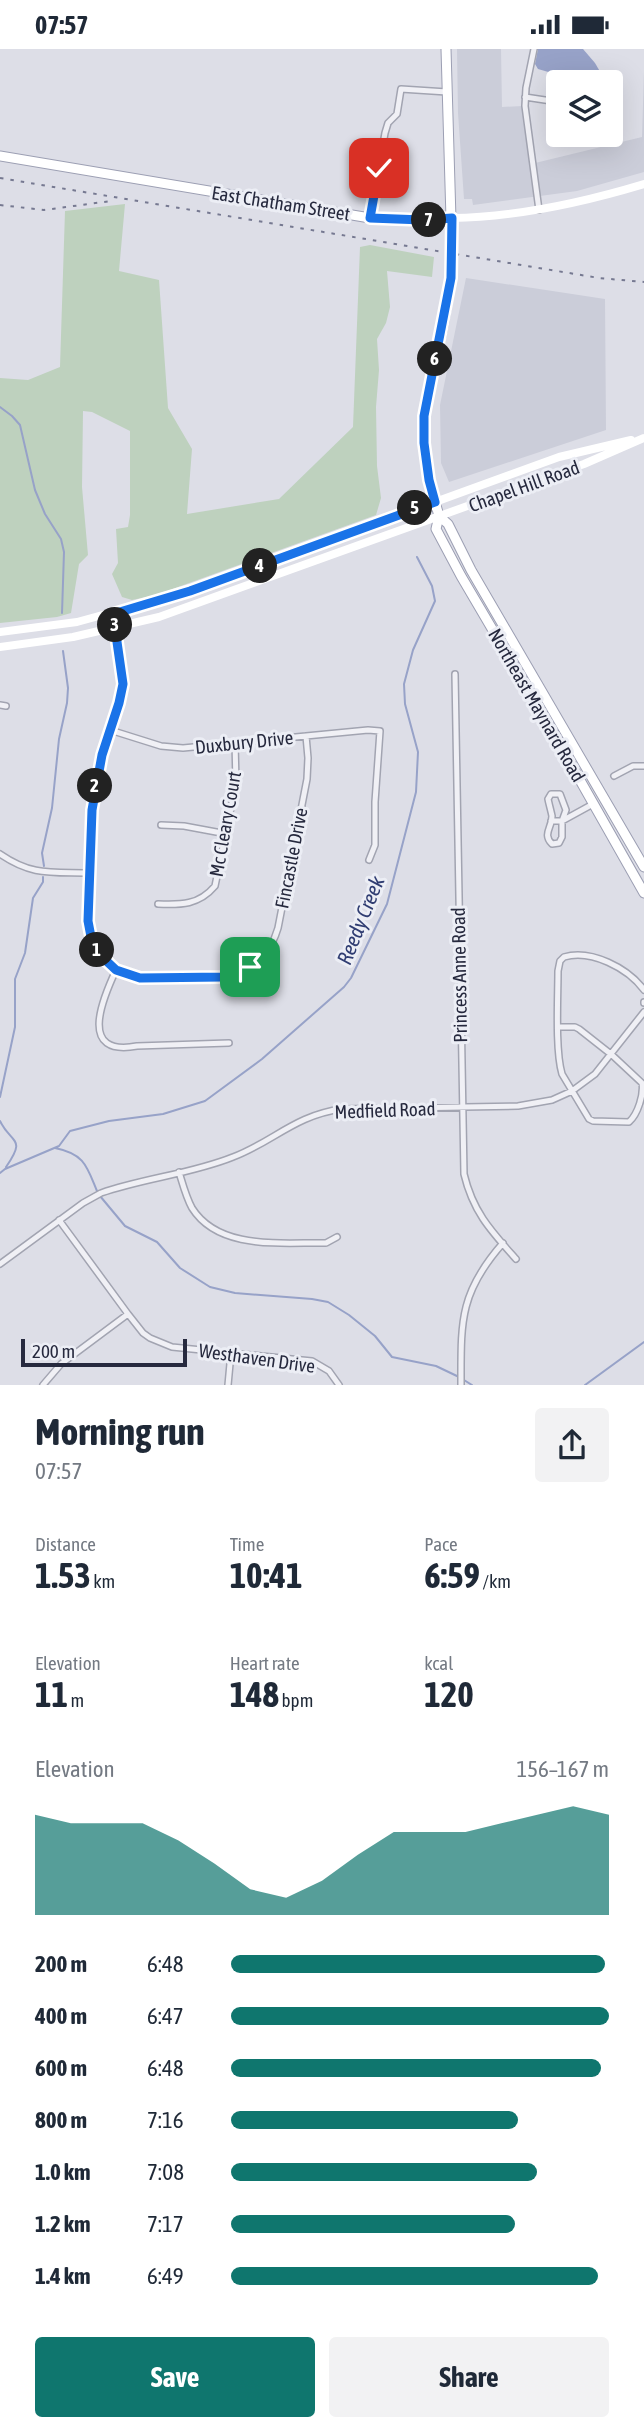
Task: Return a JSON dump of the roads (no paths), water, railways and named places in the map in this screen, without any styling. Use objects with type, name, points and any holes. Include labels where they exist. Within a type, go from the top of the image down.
[{"type":"main road","name":"Northeast Maynard Road","points":[[446,49],[452,218],[451,278],[424,416],[424,443],[429,480],[439,516],[436,529],[644,893]]},
{"type":"main road","name":"East Chatham Street","points":[[0,156],[370,218],[423,220],[539,210],[644,184]]},
{"type":"main road","name":"Chapel Hill Road","points":[[0,632],[60,625],[113,614],[190,591],[559,457],[644,438]]},
{"type":"main road","name":"Chapel Hill Road","points":[[0,647],[64,639],[159,617],[584,464],[644,438]]},
{"type":"main road","name":"Northeast Maynard Road","points":[[439,516],[448,524],[471,570],[644,867]]},
{"type":"street","points":[[534,49],[525,97],[539,210]]},
{"type":"street","points":[[370,218],[385,133],[388,123],[397,114],[401,89],[447,92]]},
{"type":"street","points":[[525,97],[546,100]]},
{"type":"street","points":[[113,614],[123,684],[96,784],[88,873],[89,931],[99,954],[116,970],[98,1020],[99,1033],[115,1047],[126,1048],[229,1044]]},
{"type":"street","name":"Princess Anne Road","points":[[455,674],[464,1174],[480,1216],[516,1259]]},
{"type":"street","name":"Duxbury Drive","points":[[110,730],[173,747],[380,731],[374,845],[369,860]]},
{"type":"street","name":"Fincastle Drive","points":[[116,970],[132,976],[154,979],[223,977],[239,974],[270,949],[278,928],[307,779],[306,736]]},
{"type":"street","name":"Mc Cleary Court","points":[[158,904],[190,904],[198,901],[211,891],[218,877],[237,773],[235,742]]},
{"type":"street","points":[[614,776],[633,766],[644,766]]},
{"type":"street","points":[[551,793],[561,794],[566,810],[562,821],[562,837],[555,844],[547,839],[551,821],[548,799],[551,793]]},
{"type":"street","points":[[551,821],[562,821],[593,804]]},
{"type":"street","points":[[161,825],[184,826],[227,834]]},
{"type":"street","points":[[0,854],[16,865],[32,871],[88,873]]},
{"type":"street","points":[[559,1027],[579,1029],[612,1055],[644,1086],[632,1120],[593,1121],[587,1117],[560,1066],[559,1027],[558,971],[560,961],[572,955],[613,964],[632,976],[644,990]]},
{"type":"street","name":"Medfield Road","points":[[0,1263],[101,1193],[231,1158],[296,1122],[326,1112],[342,1109],[536,1104],[552,1100],[572,1091],[595,1074],[644,1012]]},
{"type":"street","points":[[179,1172],[192,1208],[221,1233],[243,1240],[312,1243],[326,1243],[337,1237]]},
{"type":"street","name":"Westhaven Drive","points":[[59,1220],[143,1333],[158,1343],[172,1347],[312,1361],[329,1371],[339,1384]]},
{"type":"street","points":[[461,1384],[461,1323],[464,1311],[480,1272],[503,1243]]},
{"type":"street","points":[[54,1384],[45,1382],[61,1364],[128,1314]]},
{"type":"street","points":[[228,1384],[231,1353]]},
{"type":"water","points":[[538,49],[583,49],[599,70],[546,71],[538,69],[535,64]]},
{"type":"waterway","points":[[0,407],[20,425],[35,490],[45,514],[61,539],[64,552],[62,613]]},
{"type":"waterway","name":"Reedy Creek","points":[[0,1173],[59,1146],[70,1131],[109,1121],[163,1114],[205,1101],[262,1059],[351,978],[387,904],[416,792],[418,752],[405,704],[404,684],[413,650],[435,601],[432,586],[417,557]]},
{"type":"waterway","points":[[44,866],[42,853],[52,808],[59,739],[67,703],[68,688],[63,651]]},
{"type":"waterway","points":[[0,1097],[15,1027],[15,979],[25,953],[33,898],[43,882],[43,877]]},
{"type":"waterway","points":[[0,1121],[16,1145],[6,1167]]},
{"type":"waterway","points":[[55,1148],[73,1154],[84,1163],[97,1191]]},
{"type":"waterway","points":[[100,1196],[125,1226],[157,1242],[180,1268],[210,1287],[235,1293],[328,1302],[375,1336],[392,1357],[436,1366],[459,1377]]},
{"type":"waterway","points":[[585,1385],[644,1342]]},
{"type":"waterway","points":[[464,1380],[472,1385]]},
{"type":"railway","points":[[0,178],[599,278],[644,282]]},
{"type":"railway","points":[[0,205],[44,210],[111,201]]}]
